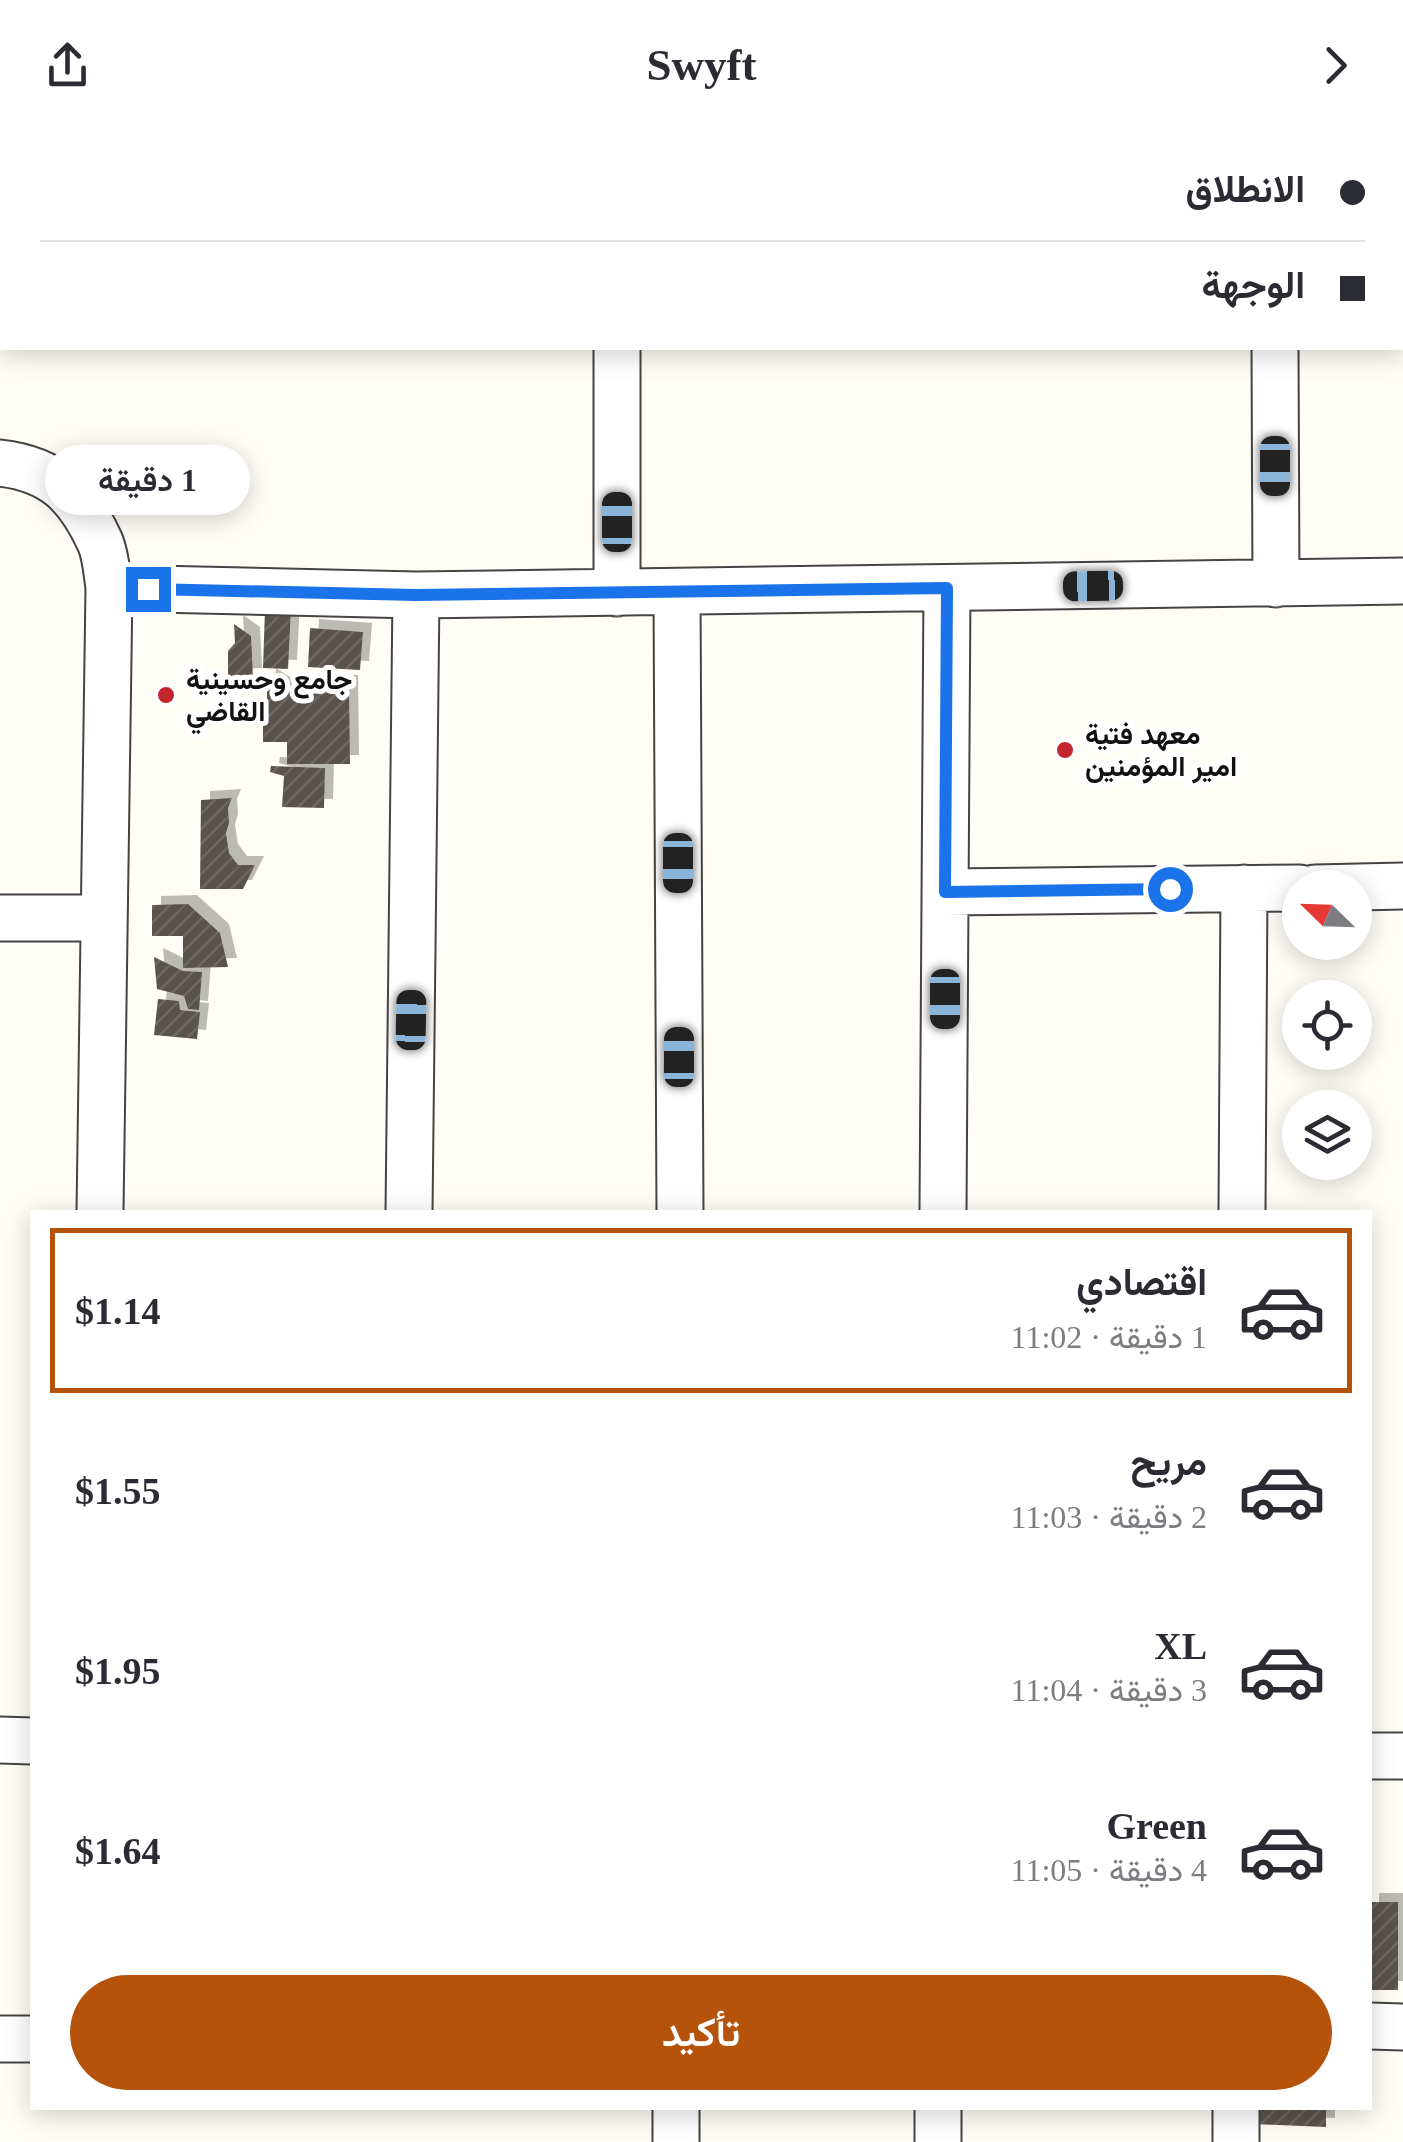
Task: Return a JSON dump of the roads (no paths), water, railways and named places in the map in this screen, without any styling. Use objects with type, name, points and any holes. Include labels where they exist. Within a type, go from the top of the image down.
[{"type":"street","points":[[617,350],[617,592]]},
{"type":"street","points":[[1275,350],[1276,584]]},
{"type":"street","points":[[0,463],[39,471],[63,487],[102,544],[110,588],[100,1210]]},
{"type":"street","points":[[110,588],[416,595],[1403,582]]},
{"type":"street","points":[[943,1210],[947,588]]},
{"type":"street","points":[[677,592],[680,1210]]},
{"type":"street","points":[[409,1210],[416,595]]},
{"type":"street","points":[[1372,887],[1403,886]]},
{"type":"street","points":[[1242,1210],[1244,888]]},
{"type":"street","points":[[945,892],[1282,888]]},
{"type":"street","points":[[0,918],[104,918]]},
{"type":"street","points":[[0,1740],[30,1741]]},
{"type":"street","points":[[1372,1756],[1403,1756]]},
{"type":"street","points":[[1372,2026],[1403,2027]]},
{"type":"street","points":[[0,2039],[30,2039]]},
{"type":"street","points":[[676,2110],[676,2142]]},
{"type":"street","points":[[938,2110],[938,2142]]},
{"type":"street","points":[[1236,2110],[1236,2142]]},
{"type":"place","name":"جامع وحسينية القاضي","points":[[166,695]]},
{"type":"place","name":"معهد فتية امير المؤمنين","points":[[1065,750]]}]
